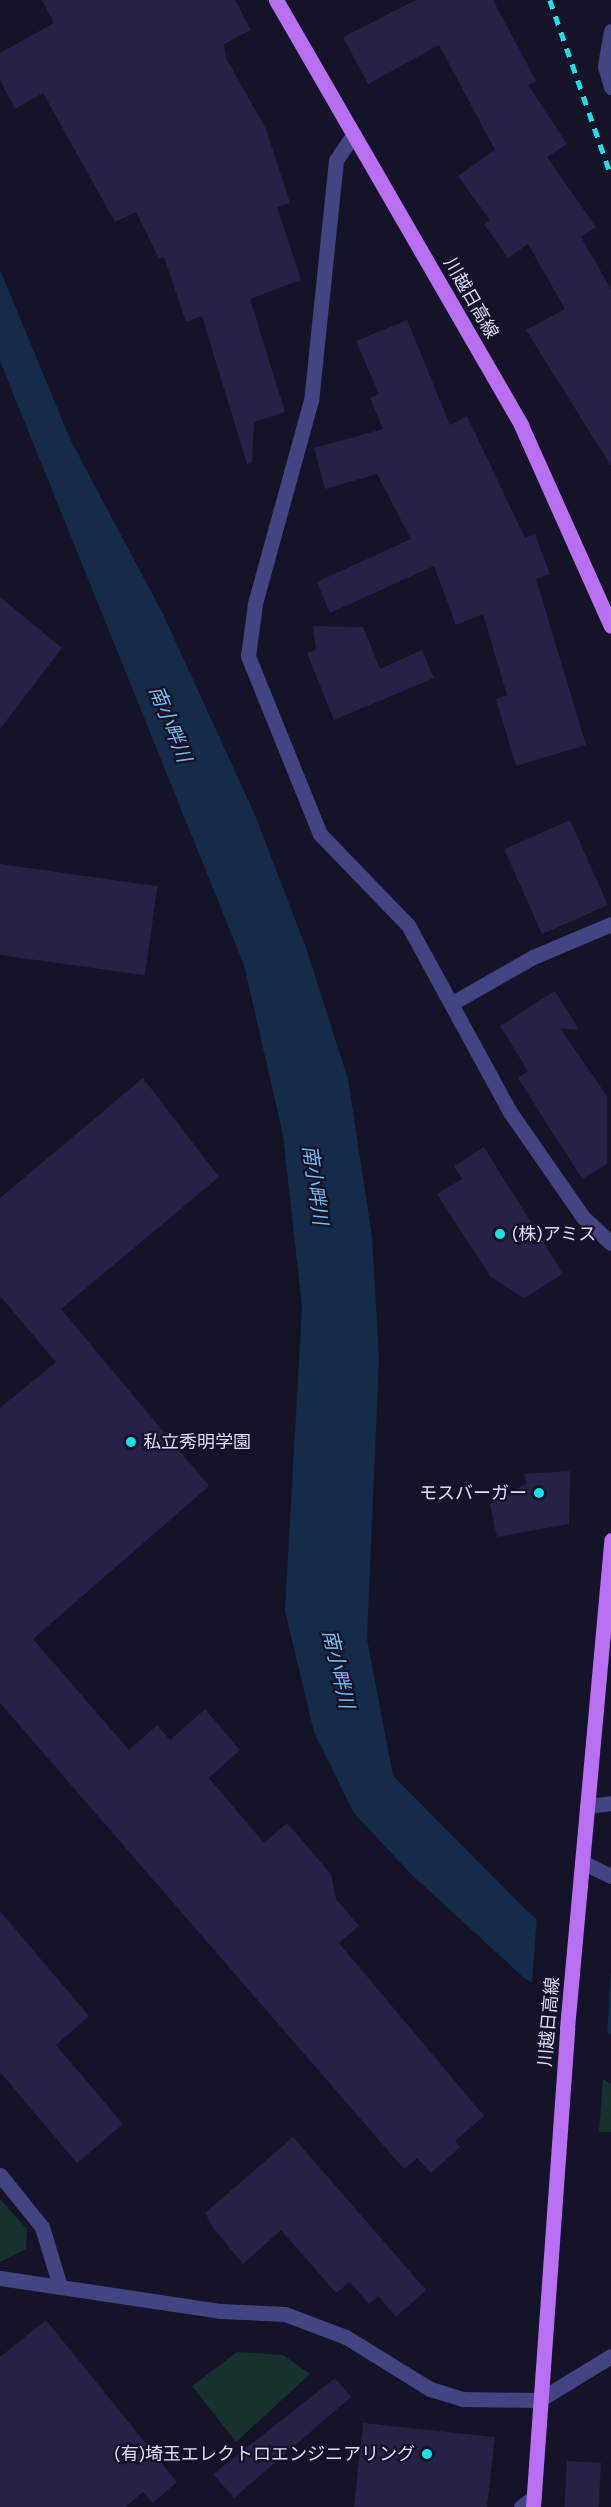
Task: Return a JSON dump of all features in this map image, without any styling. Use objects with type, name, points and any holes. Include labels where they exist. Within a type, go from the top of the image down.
[{"type":"main road","name":"川越日高線","points":[[276,0],[521,425],[611,626]]},
{"type":"main road","name":"川越日高線","points":[[529,2504],[567,2028],[611,1540]]},
{"type":"street","points":[[611,31],[605,66],[611,87]]},
{"type":"street","points":[[353,135],[336,160],[312,400],[255,604],[249,656],[320,834],[408,925],[454,1002],[510,1112],[583,1217],[611,1243]]},
{"type":"street","points":[[454,1002],[533,957],[611,924]]},
{"type":"street","points":[[587,1806],[611,1803]]},
{"type":"street","points":[[582,1862],[611,1876]]},
{"type":"street","points":[[0,2175],[42,2227],[59,2283]]},
{"type":"street","points":[[0,2278],[59,2283],[220,2311],[285,2314],[346,2337],[430,2389],[463,2399],[539,2400],[611,2356]]},
{"type":"green space","points":[[603,2079],[611,2084],[611,2132],[599,2132]]},
{"type":"green space","points":[[0,2199],[27,2229],[26,2249],[0,2262]]},
{"type":"green space","points":[[237,2352],[283,2355],[310,2374],[236,2442],[192,2386]]},
{"type":"water","name":"南小畔川","points":[[0,270],[71,441],[163,614],[255,815],[306,948],[348,1079],[372,1237],[379,1358],[367,1639],[393,1776],[529,1913],[611,1975],[611,2035],[523,1977],[411,1874],[354,1813],[314,1732],[285,1611],[302,1307],[283,1135],[244,965],[0,361]]},
{"type":"pier","points":[[537,1915],[611,1971],[607,2036],[532,1986]]},
{"type":"building","points":[[42,0],[235,0],[251,30],[224,44],[226,58],[266,129],[290,203],[277,207],[301,280],[250,299],[285,412],[254,422],[252,463],[247,464],[202,316],[186,322],[164,257],[159,259],[136,212],[115,222],[43,93],[15,109],[0,80],[0,53],[54,23]]},
{"type":"building","points":[[416,0],[493,0],[536,81],[528,85],[567,144],[547,157],[596,227],[581,237],[611,289],[611,466],[526,330],[565,309],[528,244],[508,258],[484,224],[490,220],[458,176],[495,150],[439,45],[368,84],[343,37]]},
{"type":"building","points":[[407,320],[450,425],[467,416],[525,538],[535,534],[550,574],[536,579],[586,745],[516,766],[496,699],[507,695],[483,614],[456,625],[434,566],[330,613],[317,582],[411,539],[377,474],[325,489],[314,448],[383,429],[370,398],[379,394],[356,341]]},
{"type":"building","points":[[0,597],[62,648],[0,729]]},
{"type":"building","points":[[313,626],[363,627],[380,669],[422,650],[434,678],[334,720],[307,653],[316,650]]},
{"type":"building","points":[[570,820],[608,905],[542,934],[504,849]]},
{"type":"building","points":[[0,864],[157,886],[145,975],[0,955]]},
{"type":"building","points":[[555,991],[579,1030],[560,1028],[607,1096],[607,1164],[582,1179],[518,1078],[528,1071],[500,1026]]},
{"type":"building","points":[[143,1078],[219,1177],[61,1309],[209,1486],[33,1639],[129,1750],[157,1725],[170,1740],[205,1709],[240,1750],[209,1778],[264,1843],[287,1823],[331,1874],[336,1899],[359,1926],[339,1943],[484,2116],[455,2141],[460,2147],[431,2173],[417,2158],[404,2169],[0,1703],[0,1408],[56,1362],[0,1296],[0,1198]]},
{"type":"building","name":"(株)アミス","points":[[484,1147],[563,1274],[524,1298],[490,1276],[437,1194],[462,1179],[454,1166]]},
{"type":"building","name":"モスバーガー","points":[[570,1471],[569,1524],[497,1537],[490,1504],[527,1483],[524,1474]]},
{"type":"building","points":[[0,1911],[89,2016],[56,2045],[123,2124],[77,2163],[0,2072]]},
{"type":"building","points":[[293,2137],[426,2290],[396,2317],[378,2296],[369,2304],[350,2282],[336,2293],[281,2230],[243,2264],[214,2229],[205,2213]]},
{"type":"building","points":[[46,2320],[177,2482],[153,2503],[143,2492],[125,2507],[0,2507],[0,2357]]},
{"type":"building","points":[[335,2378],[351,2397],[234,2498],[213,2474]]},
{"type":"building","name":"(有)埼玉エレクトロエンジニアリング","points":[[363,2423],[495,2437],[487,2507],[354,2507]]},
{"type":"building","points":[[567,2461],[601,2463],[599,2507],[565,2507]]},
{"type":"railway","points":[[550,0],[611,175]]},
{"type":"place","name":"(株)アミス","points":[[500,1234]]},
{"type":"place","name":"私立秀明学園","points":[[131,1442]]},
{"type":"place","name":"モスバーガー","points":[[539,1493]]},
{"type":"place","name":"(有)埼玉エレクトロエンジニアリング","points":[[427,2454]]}]
